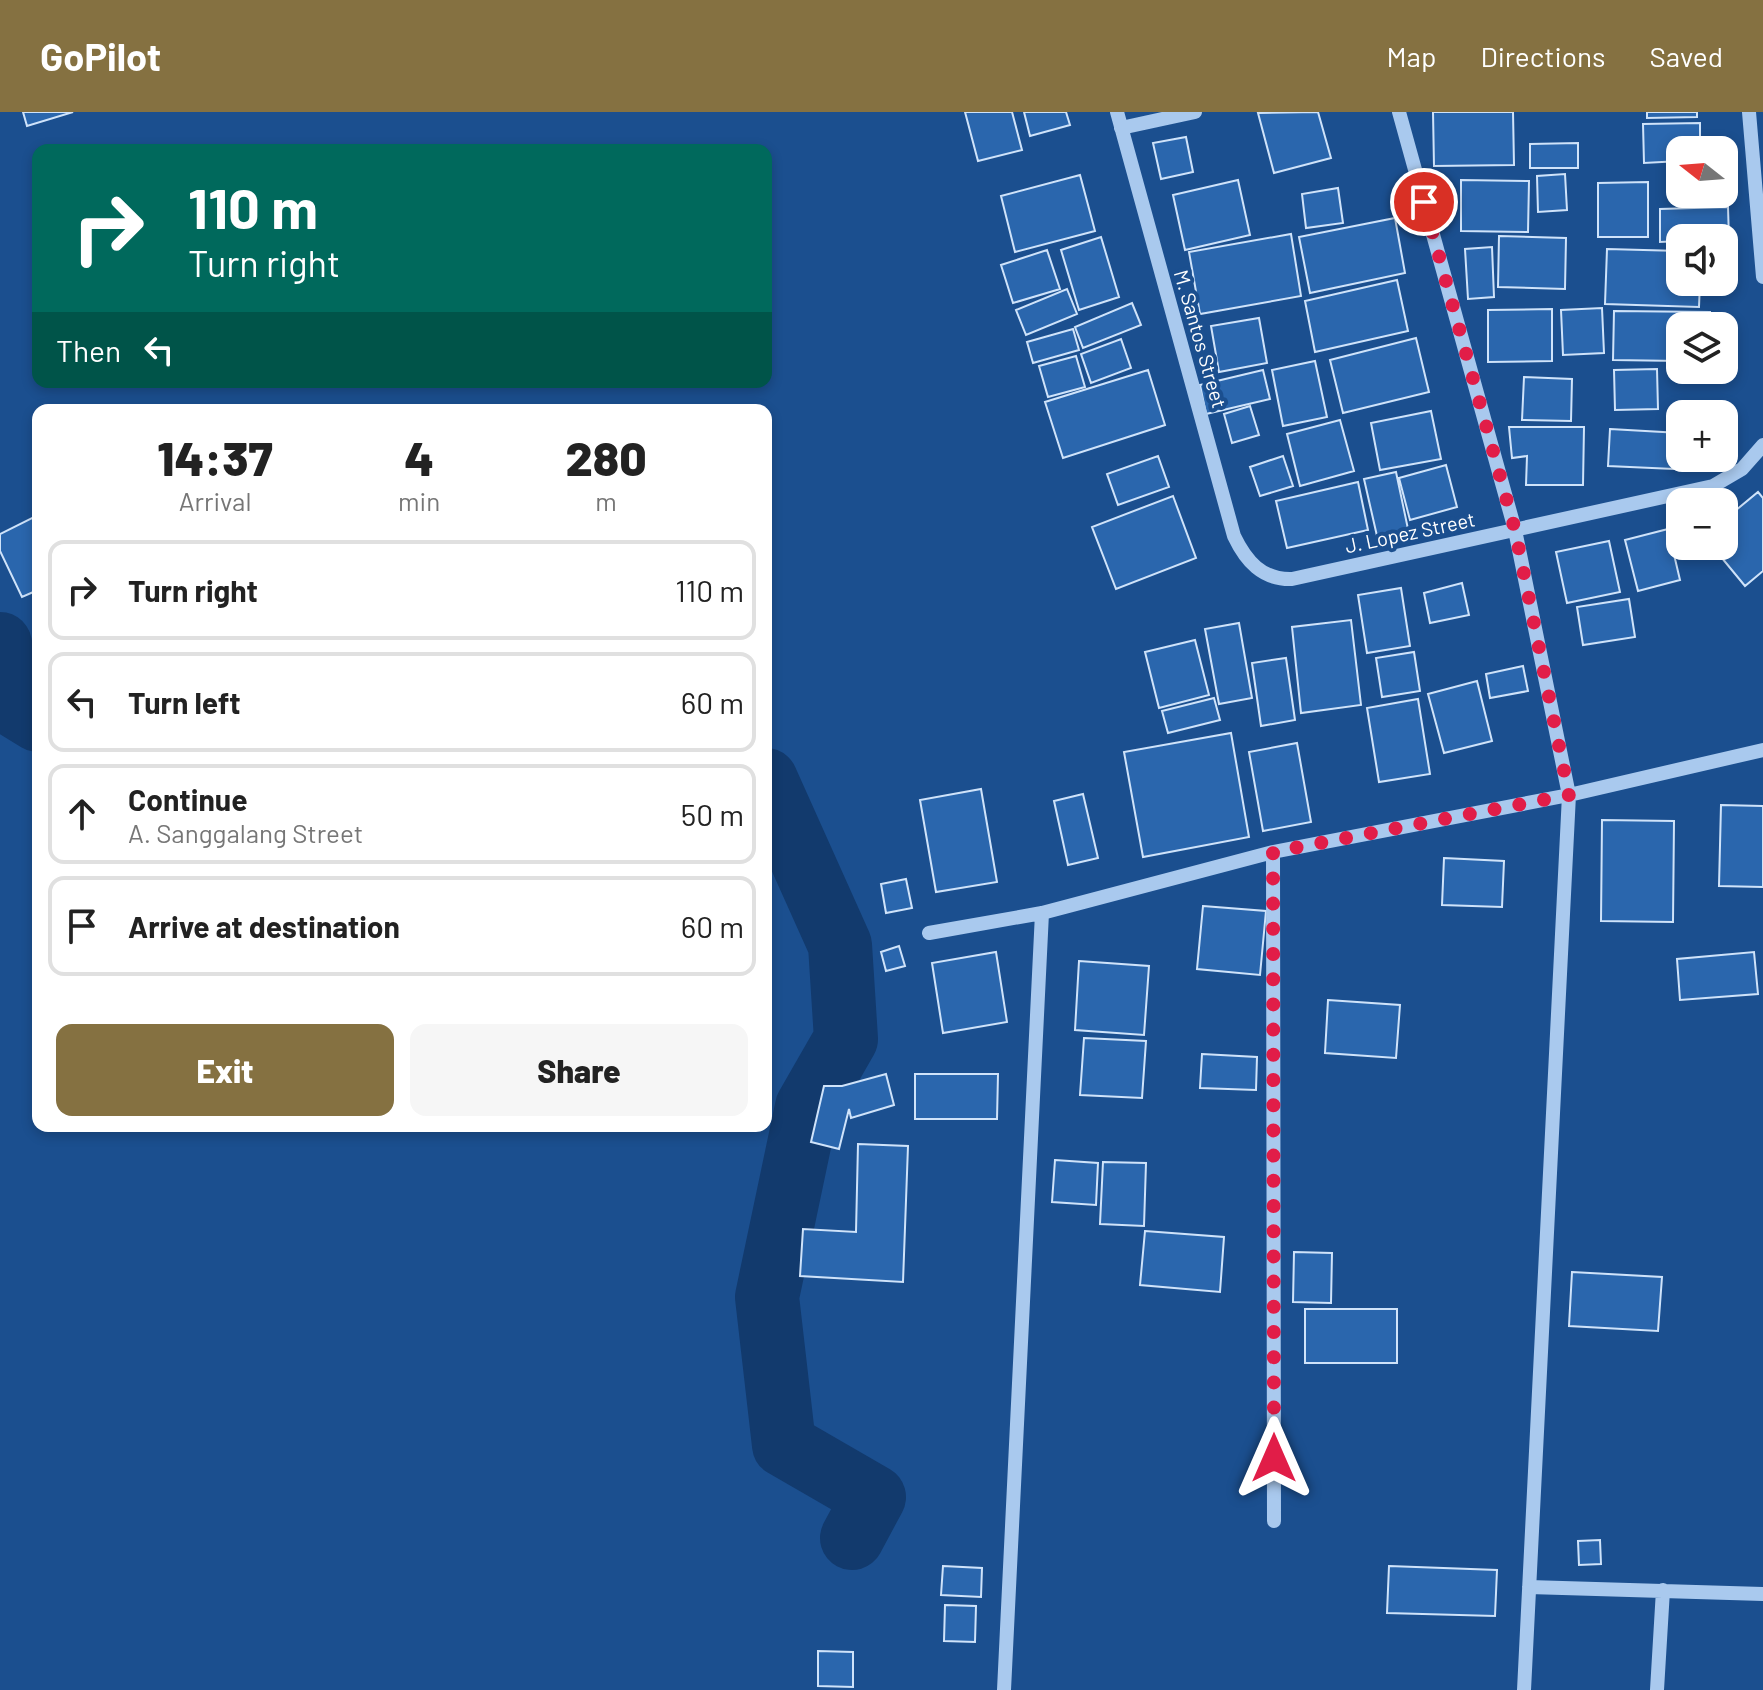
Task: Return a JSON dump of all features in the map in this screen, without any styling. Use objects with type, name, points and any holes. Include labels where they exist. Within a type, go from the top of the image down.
[{"type":"street","name":"M. Santos Street","points":[[1117,112],[1234,536],[1257,570]]},
{"type":"street","points":[[1121,128],[1195,112]]},
{"type":"street","points":[[1399,112],[1515,530],[1569,795],[1524,1690]]},
{"type":"street","points":[[1749,112],[1763,277]]},
{"type":"street","name":"J. Lopez Street","points":[[1257,570],[1281,579],[1292,579],[1713,486],[1733,477],[1763,445]]},
{"type":"street","points":[[929,933],[1042,913],[1273,852],[1569,795],[1763,750]]},
{"type":"street","points":[[1273,852],[1274,1521]]},
{"type":"street","points":[[1004,1690],[1042,913]]},
{"type":"street","points":[[1529,1587],[1763,1594]]},
{"type":"street","points":[[1657,1690],[1663,1590]]},
{"type":"building","points":[[23,112],[73,112],[27,126]]},
{"type":"building","points":[[965,112],[1012,112],[1022,150],[978,161]]},
{"type":"building","points":[[1024,112],[1066,112],[1070,125],[1030,136]]},
{"type":"building","points":[[1318,112],[1331,158],[1274,173],[1258,113]]},
{"type":"building","points":[[1433,112],[1513,112],[1514,165],[1434,166]]},
{"type":"building","points":[[1647,112],[1697,112],[1697,117],[1647,118]]},
{"type":"building","points":[[1700,123],[1700,136],[1666,136],[1666,162],[1644,163],[1643,124]]},
{"type":"building","points":[[1186,137],[1193,172],[1161,179],[1153,143]]},
{"type":"building","points":[[1578,143],[1578,168],[1530,168],[1530,144]]},
{"type":"building","points":[[1565,174],[1567,210],[1538,212],[1537,176]]},
{"type":"building","points":[[1080,175],[1095,231],[1015,252],[1001,196]]},
{"type":"building","points":[[1238,180],[1250,235],[1185,250],[1173,195]]},
{"type":"building","points":[[1461,180],[1529,181],[1528,232],[1461,231]]},
{"type":"building","points":[[1648,182],[1648,237],[1598,237],[1598,183]]},
{"type":"building","points":[[1338,188],[1343,223],[1306,228],[1302,194]]},
{"type":"building","points":[[1728,208],[1729,224],[1666,224],[1666,242],[1660,242],[1660,209]]},
{"type":"building","points":[[1395,218],[1405,273],[1310,293],[1299,237]]},
{"type":"building","points":[[1291,234],[1301,296],[1200,314],[1189,252]]},
{"type":"building","points":[[1499,236],[1566,238],[1565,289],[1498,287]]},
{"type":"building","points":[[1101,237],[1119,297],[1079,310],[1061,250]]},
{"type":"building","points":[[1492,247],[1494,297],[1468,299],[1465,249]]},
{"type":"building","points":[[1607,249],[1666,251],[1666,296],[1699,296],[1699,307],[1605,304]]},
{"type":"building","points":[[1047,250],[1060,289],[1013,303],[1001,265]]},
{"type":"building","points":[[1397,280],[1408,331],[1315,352],[1305,301]]},
{"type":"building","points":[[1067,289],[1077,314],[1026,335],[1016,310]]},
{"type":"building","points":[[1132,303],[1141,325],[1083,348],[1075,327]]},
{"type":"building","points":[[1602,308],[1604,353],[1563,355],[1561,310]]},
{"type":"building","points":[[1552,309],[1552,361],[1488,362],[1488,310]]},
{"type":"building","points":[[1614,311],[1710,312],[1666,312],[1666,361],[1613,360]]},
{"type":"building","points":[[1259,318],[1267,363],[1219,372],[1211,326]]},
{"type":"building","points":[[1073,329],[1079,350],[1033,363],[1027,342]]},
{"type":"building","points":[[1416,338],[1429,392],[1343,413],[1330,360]]},
{"type":"building","points":[[1121,339],[1131,368],[1091,383],[1081,354]]},
{"type":"building","points":[[1076,356],[1085,387],[1048,397],[1039,366]]},
{"type":"building","points":[[1315,361],[1327,417],[1283,426],[1272,370]]},
{"type":"building","points":[[1657,369],[1658,409],[1615,410],[1614,370]]},
{"type":"building","points":[[1148,370],[1165,425],[1063,458],[1045,402]]},
{"type":"building","points":[[1263,370],[1270,399],[1206,414],[1200,385]]},
{"type":"building","points":[[1524,377],[1572,379],[1571,421],[1522,420]]},
{"type":"building","points":[[1250,406],[1259,435],[1232,443],[1224,414]]},
{"type":"building","points":[[1431,411],[1441,459],[1380,470],[1371,423]]},
{"type":"building","points":[[1340,420],[1354,471],[1300,486],[1287,434]]},
{"type":"building","points":[[1509,427],[1584,427],[1583,485],[1526,485],[1527,456],[1512,458]]},
{"type":"building","points":[[1610,429],[1666,432],[1666,469],[1608,466]]},
{"type":"building","points":[[1158,456],[1169,487],[1118,505],[1107,474]]},
{"type":"building","points":[[1283,456],[1293,486],[1260,496],[1250,467]]},
{"type":"building","points":[[1446,465],[1457,507],[1410,520],[1399,478]]},
{"type":"building","points":[[1396,472],[1408,529],[1377,536],[1364,479]]},
{"type":"building","points":[[1358,482],[1368,530],[1287,548],[1276,501]]},
{"type":"building","points":[[1758,492],[1763,498],[1763,571],[1745,586],[1724,560],[1738,560],[1738,508]]},
{"type":"building","points":[[1173,496],[1196,558],[1116,589],[1092,527]]},
{"type":"building","points":[[32,518],[32,593],[22,597],[0,551],[0,534]]},
{"type":"building","points":[[1666,530],[1666,560],[1675,560],[1680,580],[1638,591],[1625,540]]},
{"type":"building","points":[[1609,541],[1620,592],[1567,603],[1556,552]]},
{"type":"building","points":[[1462,583],[1469,615],[1430,623],[1424,593]]},
{"type":"building","points":[[1401,588],[1410,646],[1367,653],[1358,595]]},
{"type":"building","points":[[1629,599],[1635,637],[1583,645],[1577,607]]},
{"type":"building","points":[[1351,620],[1361,705],[1301,713],[1292,627]]},
{"type":"building","points":[[1239,623],[1252,698],[1219,704],[1205,629]]},
{"type":"building","points":[[1195,640],[1209,695],[1159,708],[1145,652]]},
{"type":"building","points":[[1414,652],[1420,691],[1382,697],[1376,658]]},
{"type":"building","points":[[1286,658],[1295,720],[1261,726],[1252,663]]},
{"type":"building","points":[[1523,666],[1528,691],[1490,698],[1486,674]]},
{"type":"building","points":[[1477,681],[1492,741],[1444,753],[1428,694]]},
{"type":"building","points":[[1214,698],[1220,720],[1168,733],[1162,711]]},
{"type":"building","points":[[1418,699],[1430,774],[1379,782],[1367,708]]},
{"type":"building","points":[[1231,733],[1249,837],[1143,857],[1124,752]]},
{"type":"building","points":[[1297,743],[1311,822],[1263,831],[1249,752]]},
{"type":"building","points":[[981,789],[997,882],[936,892],[920,800]]},
{"type":"building","points":[[1083,794],[1098,858],[1068,865],[1054,801]]},
{"type":"building","points":[[1721,805],[1763,806],[1763,887],[1719,886]]},
{"type":"building","points":[[1602,820],[1674,821],[1673,922],[1601,921]]},
{"type":"building","points":[[1444,858],[1504,861],[1502,907],[1442,905]]},
{"type":"building","points":[[906,879],[912,908],[886,913],[881,884]]},
{"type":"building","points":[[1203,906],[1266,911],[1260,975],[1197,969]]},
{"type":"building","points":[[899,946],[905,966],[886,971],[881,952]]},
{"type":"building","points":[[996,952],[1007,1022],[943,1033],[932,963]]},
{"type":"building","points":[[1754,952],[1758,994],[1680,1000],[1677,959]]},
{"type":"building","points":[[1079,961],[1149,966],[1144,1035],[1075,1030]]},
{"type":"building","points":[[1328,1000],[1400,1005],[1396,1058],[1325,1053]]},
{"type":"building","points":[[1084,1038],[1146,1041],[1142,1098],[1080,1095]]},
{"type":"building","points":[[1202,1054],[1257,1057],[1256,1090],[1200,1088]]},
{"type":"building","points":[[886,1074],[894,1105],[851,1118],[849,1109],[839,1149],[811,1142],[824,1086],[842,1086]]},
{"type":"building","points":[[915,1074],[998,1074],[997,1119],[915,1119]]},
{"type":"building","points":[[858,1144],[908,1146],[903,1282],[800,1276],[803,1229],[856,1232]]},
{"type":"building","points":[[1055,1160],[1098,1163],[1096,1205],[1052,1202]]},
{"type":"building","points":[[1103,1162],[1146,1163],[1144,1226],[1100,1224]]},
{"type":"building","points":[[1145,1231],[1224,1237],[1220,1292],[1140,1285]]},
{"type":"building","points":[[1294,1252],[1332,1253],[1331,1303],[1293,1302]]},
{"type":"building","points":[[1572,1272],[1662,1277],[1658,1331],[1569,1326]]},
{"type":"building","points":[[1305,1309],[1397,1309],[1397,1363],[1305,1363]]},
{"type":"building","points":[[1600,1540],[1601,1564],[1579,1565],[1578,1541]]},
{"type":"building","points":[[943,1566],[982,1568],[981,1597],[941,1595]]},
{"type":"building","points":[[1389,1566],[1497,1570],[1495,1616],[1387,1613]]},
{"type":"building","points":[[945,1605],[976,1606],[975,1642],[944,1641]]},
{"type":"building","points":[[818,1651],[853,1652],[853,1687],[818,1686]]},
{"type":"waterway","points":[[0,644],[12,704],[32,716]]},
{"type":"waterway","points":[[772,793],[840,945],[846,1039],[807,1107],[767,1297],[784,1445],[874,1497],[852,1538]]},
{"type":"route","points":[[1274,1458],[1273,852],[1569,795],[1515,530],[1424,202]]}]
